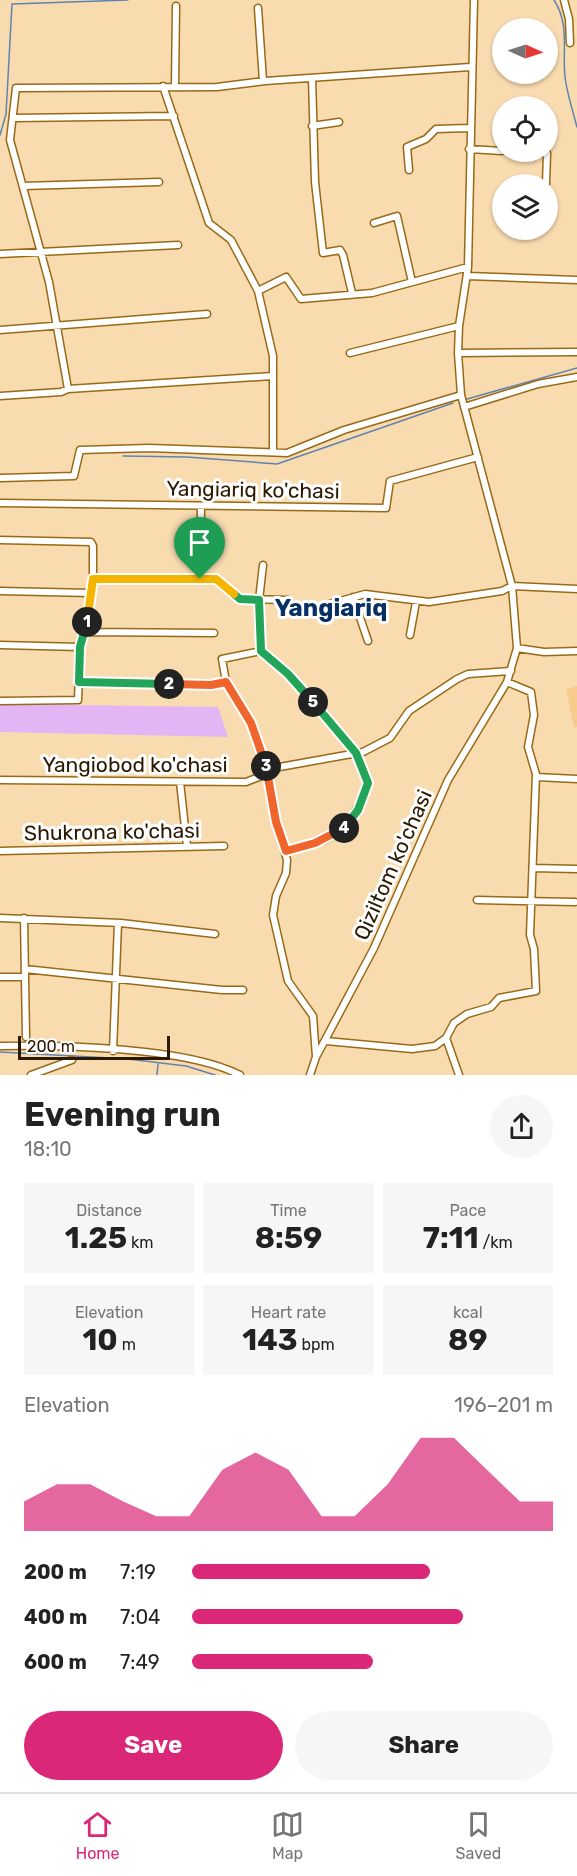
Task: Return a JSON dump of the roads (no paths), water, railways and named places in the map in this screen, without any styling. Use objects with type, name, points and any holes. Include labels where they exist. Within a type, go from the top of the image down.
[{"type":"street","points":[[564,0],[569,19],[570,43]]},
{"type":"street","points":[[474,1],[470,66],[468,267],[459,326],[458,353],[461,395],[512,586],[517,648],[544,652],[577,651]]},
{"type":"street","points":[[175,86],[176,6]]},
{"type":"street","points":[[258,8],[262,81]]},
{"type":"street","points":[[68,389],[42,251],[35,239],[10,140],[16,88],[217,87],[262,81],[470,66]]},
{"type":"street","points":[[312,78],[312,126],[323,253],[340,250],[352,294]]},
{"type":"street","name":"Yangiariq ko'chasi","points":[[163,86],[209,223],[231,240],[258,291],[273,356],[273,451]]},
{"type":"street","points":[[14,118],[174,116]]},
{"type":"street","points":[[312,126],[339,122]]},
{"type":"street","points":[[409,170],[407,147],[426,139],[436,129],[469,128]]},
{"type":"street","points":[[469,149],[492,150]]},
{"type":"street","points":[[23,186],[159,182]]},
{"type":"street","points":[[374,223],[397,216],[412,282]]},
{"type":"street","points":[[0,254],[178,245]]},
{"type":"street","points":[[258,291],[286,276],[301,298],[372,293],[468,267]]},
{"type":"street","points":[[467,276],[577,280]]},
{"type":"street","points":[[0,330],[207,314]]},
{"type":"street","points":[[350,353],[459,326]]},
{"type":"street","points":[[458,353],[577,352]]},
{"type":"street","points":[[0,396],[61,392],[68,389],[272,376]]},
{"type":"street","points":[[464,407],[538,384],[577,377]]},
{"type":"street","name":"Yangiariq ko'chasi","points":[[0,478],[74,476],[80,450],[287,453],[345,430],[461,395]]},
{"type":"street","name":"Yangiariq ko'chasi","points":[[0,503],[386,508],[390,481],[478,457]]},
{"type":"street","points":[[200,579],[201,506]]},
{"type":"street","points":[[0,540],[91,542],[93,579],[86,632],[80,647],[78,700],[0,700]]},
{"type":"street","points":[[263,565],[259,600],[261,651],[300,686],[356,753],[368,783],[358,810],[341,832],[315,843],[286,851]]},
{"type":"street","points":[[93,579],[216,579],[240,599],[288,600],[298,613],[353,597],[376,594],[416,602],[492,593],[512,586],[577,590]]},
{"type":"street","points":[[0,591],[91,593]]},
{"type":"street","points":[[353,597],[368,641]]},
{"type":"street","points":[[410,635],[416,602]]},
{"type":"street","points":[[86,632],[214,633]]},
{"type":"street","points":[[0,645],[80,647]]},
{"type":"street","name":"Qiziltom ko'chasi","points":[[310,1075],[316,1058],[374,948],[447,780],[507,682],[517,648]]},
{"type":"street","points":[[261,651],[222,659],[226,682],[251,723],[267,771],[276,822],[286,851],[286,873],[276,896],[273,915],[288,981],[313,1016],[316,1058]]},
{"type":"street","points":[[267,771],[356,753],[390,738],[409,711],[457,679],[468,675],[511,670]]},
{"type":"street","points":[[79,682],[211,685],[226,682]]},
{"type":"street","points":[[326,1041],[412,1049],[435,1046],[446,1038],[454,1023],[467,1014],[491,1007],[499,998],[536,991],[534,949],[530,935],[536,777],[528,747],[534,715],[531,692],[507,682]]},
{"type":"street","name":"Yangiobod ko'chasi","points":[[0,780],[246,782],[264,776],[267,771]]},
{"type":"street","points":[[536,777],[577,779]]},
{"type":"street","points":[[180,782],[187,846]]},
{"type":"street","name":"Shukrona ko'chasi","points":[[0,851],[224,846]]},
{"type":"street","points":[[532,868],[577,869]]},
{"type":"street","points":[[477,900],[575,902]]},
{"type":"street","points":[[0,918],[118,923],[215,934]]},
{"type":"street","points":[[24,918],[26,1037]]},
{"type":"street","points":[[113,1051],[118,923]]},
{"type":"street","points":[[25,969],[222,990],[243,990]]},
{"type":"street","points":[[0,977],[25,977]]},
{"type":"street","points":[[446,1038],[459,1075]]},
{"type":"street","points":[[0,1046],[40,1046],[175,1056],[223,1067],[240,1075]]},
{"type":"street","points":[[31,1075],[72,1060]]},
{"type":"waterway","points":[[0,135],[6,114],[12,4],[128,0]]},
{"type":"waterway","points":[[554,0],[564,28],[565,77],[577,127]]},
{"type":"waterway","points":[[467,399],[577,368]]},
{"type":"waterway","points":[[123,456],[187,457],[277,464],[453,403]]},
{"type":"waterway","points":[[0,1052],[128,1059],[186,1066],[215,1075]]},
{"type":"waterway","points":[[157,1075],[158,1064]]},
{"type":"district","name":"Yangiariq","points":[[331,608]]}]
